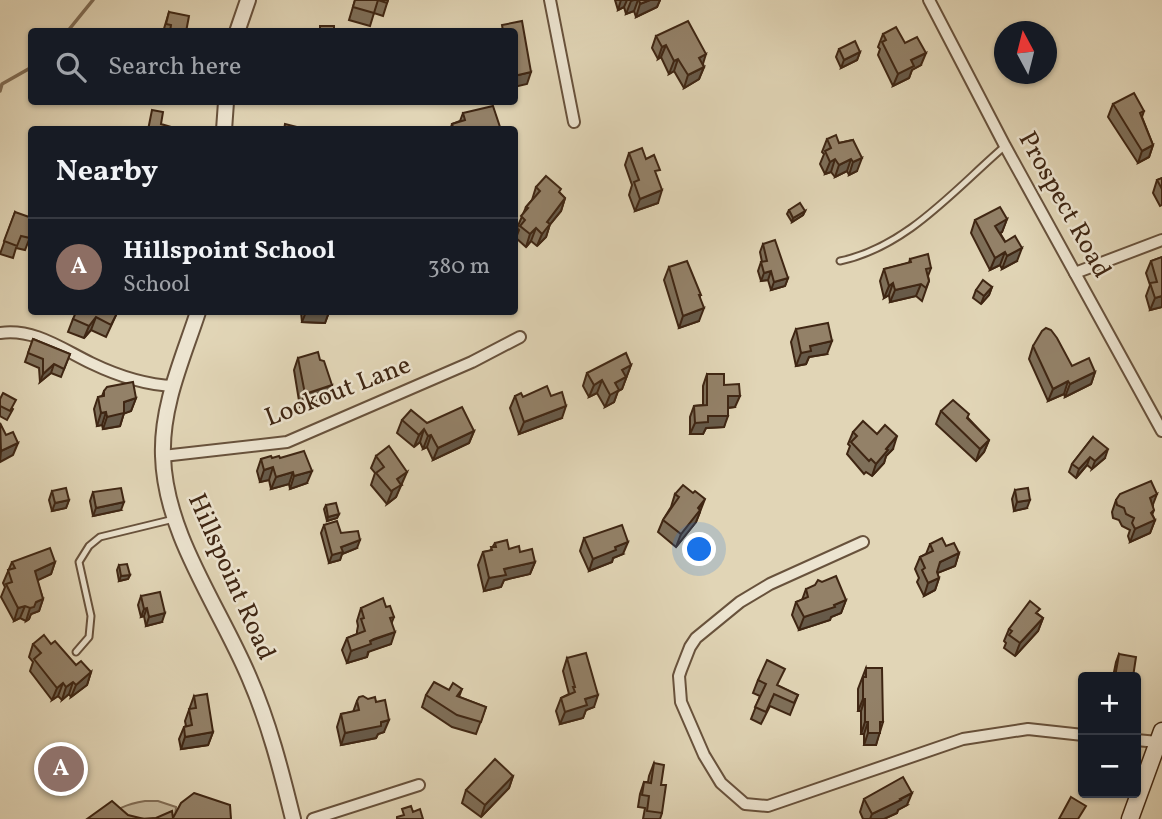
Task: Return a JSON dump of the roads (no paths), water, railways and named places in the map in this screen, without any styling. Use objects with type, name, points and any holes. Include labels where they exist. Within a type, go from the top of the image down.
[{"type":"main road","points":[[1131,819],[1160,736]]},
{"type":"street","points":[[238,28],[248,0]]},
{"type":"street","points":[[550,0],[574,122]]},
{"type":"street","name":"Prospect Road","points":[[929,0],[1005,146],[1162,431]]},
{"type":"street","points":[[224,126],[226,105]]},
{"type":"street","points":[[1075,272],[1162,240]]},
{"type":"street","name":"Hillspoint Road","points":[[197,315],[166,420],[163,456],[167,497],[174,519],[259,702],[275,746],[292,819]]},
{"type":"street","points":[[0,333],[14,332],[34,336],[127,377],[154,385],[174,386]]},
{"type":"street","name":"Lookout Lane","points":[[163,456],[235,450],[287,442],[472,362],[520,337]]},
{"type":"street","points":[[863,542],[770,584],[740,602],[696,638],[690,647],[679,676],[681,702],[704,755],[720,783],[734,797],[745,804],[768,806],[931,749],[980,736],[1028,729],[1078,734]]},
{"type":"street","points":[[1141,739],[1160,736]]},
{"type":"street","points":[[313,819],[419,786]]},
{"type":"lane","points":[[840,261],[871,252],[908,232],[1005,146]]},
{"type":"lane","points":[[76,652],[89,637],[91,616],[79,562],[89,546],[100,537],[174,519]]},
{"type":"waterway","points":[[70,28],[93,0]]},
{"type":"waterway","points":[[0,91],[2,84],[28,69]]},
{"type":"place","name":"Hillspoint School","points":[[61,769]]}]
